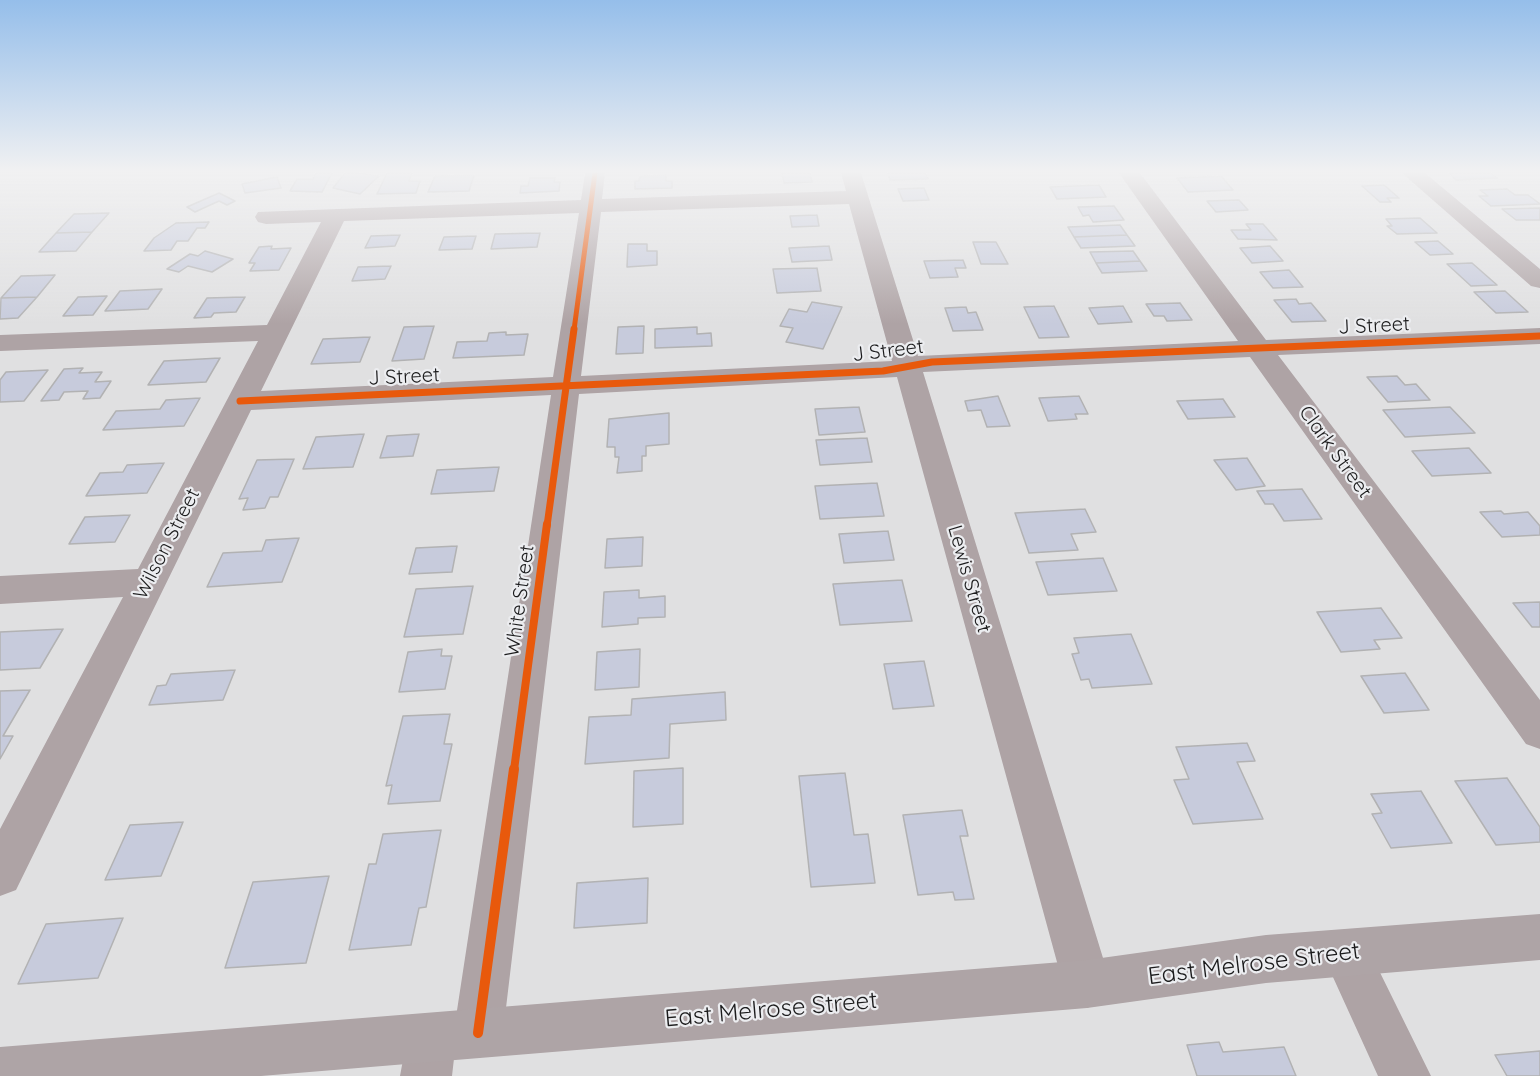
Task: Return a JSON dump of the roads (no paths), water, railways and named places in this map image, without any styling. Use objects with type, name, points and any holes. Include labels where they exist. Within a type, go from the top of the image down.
[{"type":"main road","name":"East Melrose Street","points":[[0,1072],[445,1049],[1087,984],[1266,959],[1540,936]]},
{"type":"street","name":"Wilson Street","points":[[0,873],[332,223]]},
{"type":"street","name":"White Street","points":[[445,1049],[566,386],[588,223]]},
{"type":"street","name":"Lewis Street","points":[[865,223],[1087,984]]},
{"type":"street","name":"Clark Street","points":[[1166,223],[1540,731]]},
{"type":"street","points":[[1472,223],[1540,281]]},
{"type":"street","points":[[0,343],[276,332]]},
{"type":"street","name":"J Street","points":[[240,401],[883,371],[932,362],[1540,336]]},
{"type":"street","points":[[0,590],[148,582]]},
{"type":"street","points":[[1345,953],[1405,1076]]}]
